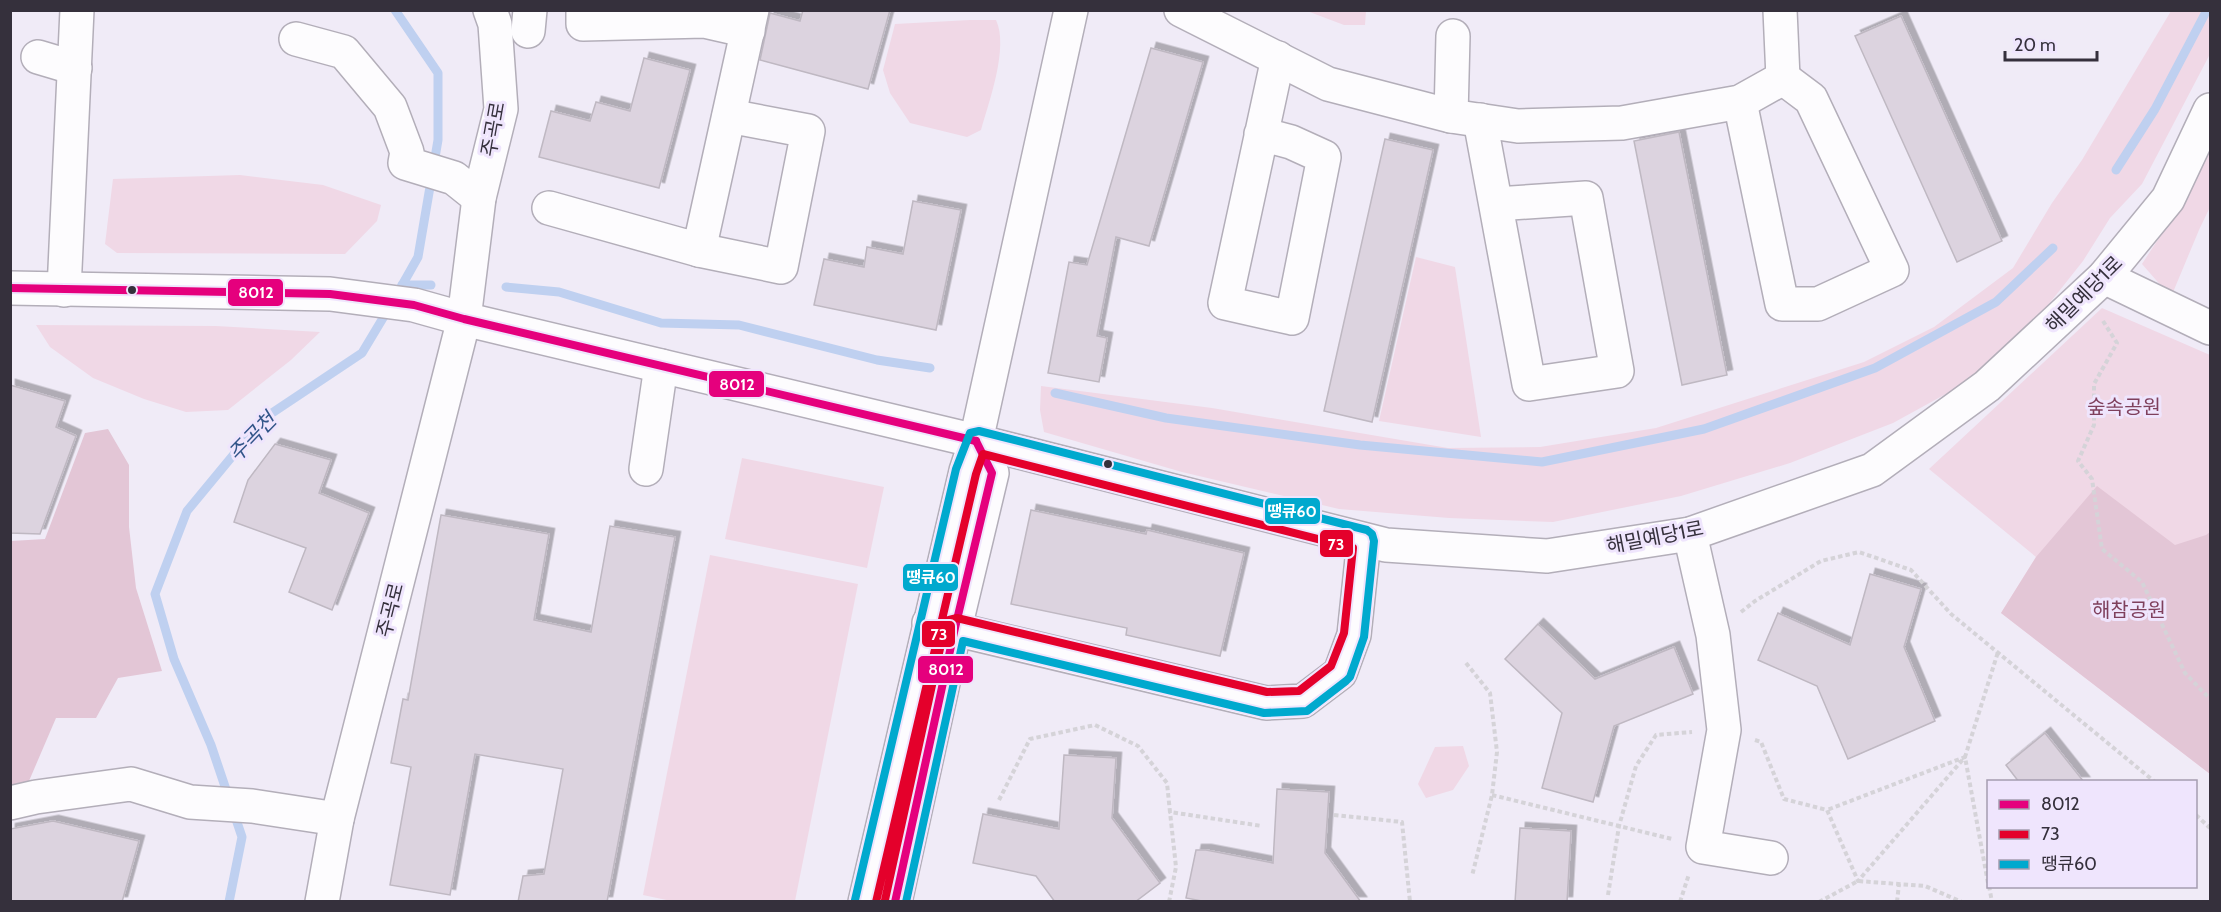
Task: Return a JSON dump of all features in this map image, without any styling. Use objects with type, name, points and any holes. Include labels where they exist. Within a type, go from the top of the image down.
[{"type":"street","points":[[64,290],[77,10]]},
{"type":"street","name":"주곡로","points":[[322,902],[337,819],[464,319],[479,198],[501,109],[495,24],[490,10]]},
{"type":"street","points":[[583,10],[583,24],[705,16],[750,20],[699,250]]},
{"type":"street","points":[[865,902],[942,626],[992,473],[976,441],[1071,10]]},
{"type":"street","points":[[1180,10],[1328,84],[1466,118],[1518,126],[1622,123],[1740,102],[1783,78]]},
{"type":"street","points":[[1780,10],[1783,78]]},
{"type":"street","points":[[1453,24],[1466,118],[1496,204],[1529,384],[1617,371],[1586,198],[1496,204]]},
{"type":"street","points":[[296,39],[344,52],[390,107],[407,152],[405,163],[453,178],[479,198]]},
{"type":"street","points":[[38,57],[75,68]]},
{"type":"street","points":[[1261,134],[1291,142],[1324,158],[1292,318],[1225,303],[1261,134],[1278,58]]},
{"type":"street","points":[[1740,102],[1782,304],[1818,304],[1892,270],[1812,99],[1783,78]]},
{"type":"street","name":"해밀예당1로","points":[[976,441],[1386,545],[1547,556],[1690,534],[1872,470],[1987,386],[2095,286],[2168,199],[2211,110]]},
{"type":"street","points":[[549,208],[699,250],[781,267],[808,131],[729,116]]},
{"type":"street","points":[[2095,286],[2211,328]]},
{"type":"street","points":[[10,288],[330,294],[414,305],[464,319],[976,441]]},
{"type":"street","points":[[646,469],[662,366]]},
{"type":"street","points":[[1690,534],[1713,635],[1724,730],[1703,847],[1771,858]]},
{"type":"street","points":[[942,626],[1266,703],[1303,701],[1340,673],[1354,635],[1364,540]]},
{"type":"street","points":[[895,902],[942,626]]},
{"type":"street","points":[[10,803],[36,797],[131,784],[190,802],[252,806],[337,819]]},
{"type":"path","points":[[2095,286],[2117,343],[2094,384],[2094,425],[2078,461],[2092,479],[2102,549],[2142,582],[2185,673],[2211,699]]},
{"type":"path","points":[[1713,635],[1755,601],[1821,561],[1859,552],[1911,570],[1951,614],[2153,780]]},
{"type":"path","points":[[1819,902],[1858,881],[1965,757],[1998,652]]},
{"type":"path","points":[[1466,663],[1490,693],[1497,752],[1492,795],[1472,876]]},
{"type":"path","points":[[999,800],[1030,739],[1095,725],[1138,746],[1167,783],[1176,867],[1169,902]]},
{"type":"path","points":[[1608,895],[1618,826],[1636,766],[1656,735],[1724,730],[1761,742],[1784,799],[1827,810],[1965,757]]},
{"type":"path","points":[[1965,757],[1987,874]]},
{"type":"path","points":[[1492,795],[1703,847]]},
{"type":"path","points":[[1827,810],[1858,881]]},
{"type":"path","points":[[1170,812],[1262,826]]},
{"type":"path","points":[[1334,815],[1402,822],[1410,902]]},
{"type":"path","points":[[2197,816],[2211,828]]},
{"type":"path","points":[[1680,902],[1686,879]]},
{"type":"path","points":[[1858,881],[1925,886],[1962,902]]},
{"type":"path","points":[[1897,902],[1899,884]]},
{"type":"green space","points":[[1307,11],[1366,11],[1365,25],[1344,25]]},
{"type":"green space","points":[[2171,11],[2210,11],[2210,54],[2142,184],[2110,218],[2083,261],[2037,319],[1975,378],[1893,423],[1790,463],[1681,496],[1553,522],[1449,518],[1339,509],[1182,472],[1044,432],[1040,410],[1041,386],[1212,408],[1448,448],[1540,447],[1656,428],[1864,362],[1934,327],[2013,268],[2052,203],[2082,160]]},
{"type":"green space","points":[[996,20],[999,31],[999,59],[993,90],[981,130],[967,137],[910,123],[890,93],[883,70],[895,24]]},
{"type":"green space","points":[[2210,150],[2210,207],[2171,297],[2142,264],[2193,186]]},
{"type":"green space","points":[[240,175],[323,185],[381,205],[377,221],[345,254],[117,253],[105,244],[113,179]]},
{"type":"green space","points":[[1416,257],[1455,267],[1481,437],[1379,421]]},
{"type":"green space","name":"숲속공원","points":[[2102,308],[2210,355],[2210,774],[2001,613],[2036,557],[1929,469]]},
{"type":"green space","points":[[36,325],[216,326],[320,332],[291,360],[228,410],[186,412],[144,399],[93,378],[50,347]]},
{"type":"green space","points":[[108,429],[129,465],[129,527],[136,588],[162,671],[118,678],[96,718],[56,718],[29,781],[11,786],[11,541],[45,539],[85,433]]},
{"type":"green space","points":[[742,458],[884,487],[867,568],[725,539]]},
{"type":"green space","name":"해참공원","points":[[2097,486],[2175,545],[2210,532],[2210,774],[2001,613],[2036,557]]},
{"type":"green space","points":[[710,555],[858,584],[795,901],[676,902],[643,895]]},
{"type":"green space","points":[[1463,746],[1469,766],[1453,790],[1426,798],[1418,784],[1435,747]]},
{"type":"building","points":[[803,10],[890,10],[868,89],[760,60],[770,13],[800,21]]},
{"type":"building","points":[[1901,16],[2002,241],[1957,262],[1855,36]]},
{"type":"building","points":[[1151,48],[1203,62],[1149,246],[1116,237],[1097,336],[1107,338],[1099,382],[1048,373],[1069,262],[1087,265]]},
{"type":"building","points":[[644,58],[690,70],[659,188],[539,157],[551,111],[590,121],[596,102],[630,111]]},
{"type":"building","points":[[1679,132],[1727,375],[1682,385],[1634,141]]},
{"type":"building","points":[[1385,139],[1433,150],[1372,422],[1324,411]]},
{"type":"building","points":[[913,201],[961,210],[936,330],[814,305],[824,259],[864,267],[867,247],[903,254]]},
{"type":"building","points":[[10,385],[65,401],[56,427],[76,436],[40,534],[10,533]]},
{"type":"building","points":[[275,444],[331,460],[319,493],[369,513],[332,610],[289,592],[306,548],[234,522],[248,480]]},
{"type":"building","points":[[1031,510],[1146,534],[1147,530],[1244,553],[1220,656],[1126,635],[1127,628],[1011,604]]},
{"type":"building","points":[[441,515],[549,534],[534,620],[591,632],[610,526],[675,537],[607,902],[518,902],[523,876],[544,874],[563,769],[475,754],[450,895],[390,885],[411,767],[391,763],[403,699],[408,700]]},
{"type":"building","points":[[1870,574],[1921,589],[1904,647],[1935,721],[1848,759],[1817,686],[1758,660],[1778,613],[1850,645]]},
{"type":"building","points":[[1538,624],[1595,679],[1674,647],[1693,694],[1614,726],[1593,802],[1542,788],[1562,713],[1505,659]]},
{"type":"building","points":[[2045,733],[2082,780],[2017,780],[2006,765]]},
{"type":"building","points":[[1064,755],[1116,758],[1112,818],[1160,883],[1135,902],[1055,902],[1036,876],[973,863],[983,814],[1059,829]]},
{"type":"building","points":[[1277,789],[1329,792],[1325,853],[1361,902],[1207,902],[1186,898],[1196,850],[1273,863]]},
{"type":"building","points":[[53,821],[139,841],[122,902],[10,902],[10,829]]},
{"type":"building","points":[[1520,828],[1571,831],[1567,902],[1515,902]]},
{"type":"waterway","name":"주곡천","points":[[395,10],[438,73],[438,140],[418,257],[396,296]]},
{"type":"waterway","points":[[2116,170],[2155,109],[2207,10]]},
{"type":"waterway","points":[[1055,393],[1166,418],[1360,445],[1542,462],[1704,429],[1875,368],[1996,302],[2053,248]]},
{"type":"waterway","points":[[402,285],[431,285]]},
{"type":"waterway","points":[[506,287],[559,292],[661,323],[739,325],[877,360],[930,368]]},
{"type":"waterway","name":"주곡천","points":[[229,902],[242,837],[211,745],[174,659],[155,594],[187,511],[263,419],[362,353],[389,308]]},
{"type":"transit line","name":"8012","points":[[10,288],[330,294],[414,305],[464,319],[976,441]]},
{"type":"transit line","name":"땡큐60","points":[[855,900],[956,469],[970,433],[979,431],[1367,530],[1372,534],[1374,541],[1364,637],[1350,677],[1307,711],[1264,713],[963,641],[906,902]]},
{"type":"transit line","name":"8012","points":[[895,902],[955,628],[992,473],[976,441]]},
{"type":"transit line","name":"73","points":[[876,902],[976,474],[983,454],[1353,548],[1344,633],[1331,666],[1299,691],[1267,692],[957,618],[949,620],[945,626],[885,900]]}]
